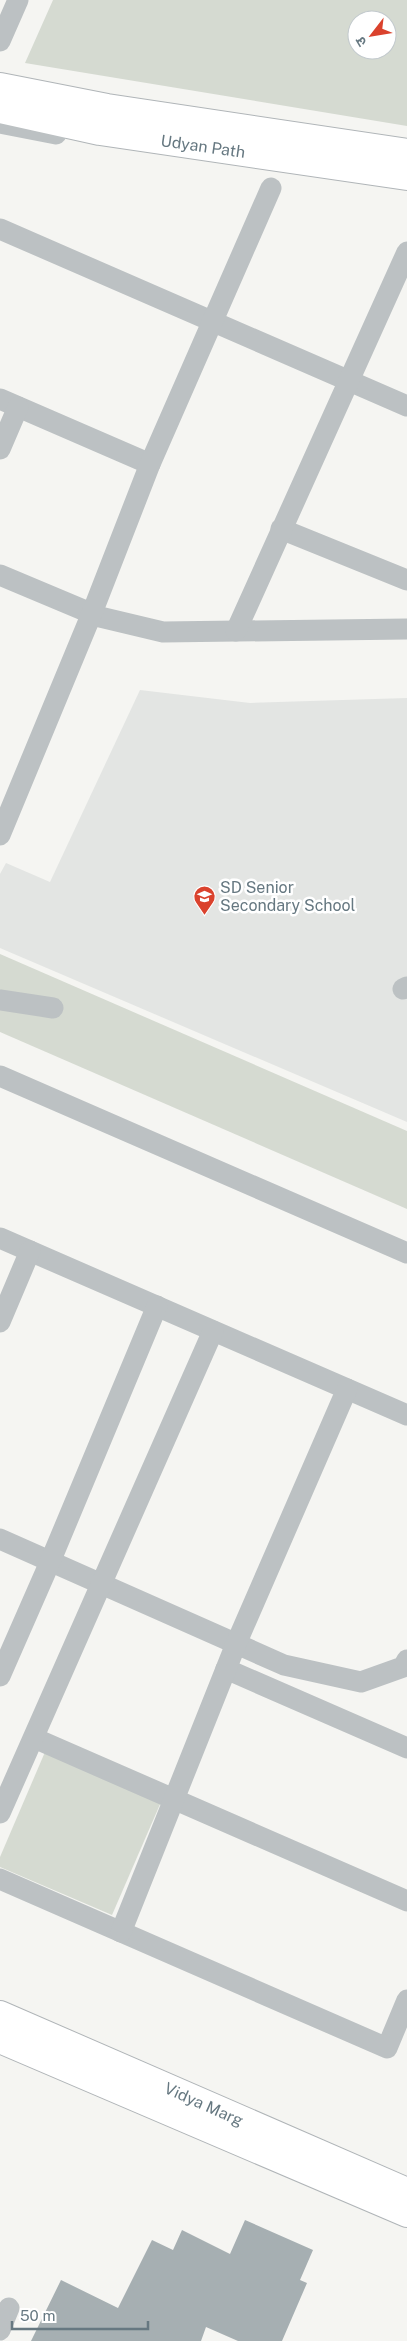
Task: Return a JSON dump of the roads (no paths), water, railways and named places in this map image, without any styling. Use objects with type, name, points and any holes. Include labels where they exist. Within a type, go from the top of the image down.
[{"type":"main road","name":"Udyan Path","points":[[0,87],[107,108],[407,154]]},
{"type":"main road","name":"Udyan Path","points":[[0,109],[100,131],[407,176]]},
{"type":"main road","name":"Vidya Marg","points":[[0,2015],[407,2192]]},
{"type":"main road","name":"Vidya Marg","points":[[0,2039],[407,2213]]},
{"type":"street","points":[[0,41],[18,0]]},
{"type":"street","points":[[0,123],[190,155],[407,188]]},
{"type":"street","points":[[0,835],[92,613],[150,464],[271,188]]},
{"type":"street","points":[[0,229],[407,406]]},
{"type":"street","points":[[236,631],[407,252]]},
{"type":"street","points":[[0,449],[9,403],[150,464]]},
{"type":"street","points":[[281,529],[407,580]]},
{"type":"street","points":[[0,575],[92,613],[164,632],[407,629]]},
{"type":"street","points":[[0,1000],[54,1008]]},
{"type":"street","points":[[0,1076],[407,1253]]},
{"type":"street","points":[[0,1238],[407,1415]]},
{"type":"street","points":[[0,1322],[30,1251]]},
{"type":"street","points":[[0,1676],[157,1306]]},
{"type":"street","points":[[0,1813],[213,1331]]},
{"type":"street","points":[[121,1932],[236,1644],[347,1389]]},
{"type":"street","points":[[0,1540],[284,1665],[361,1682],[402,1667],[407,1660]]},
{"type":"street","points":[[226,1669],[407,1748]]},
{"type":"street","points":[[34,1738],[407,1901]]},
{"type":"street","points":[[0,1879],[387,2048],[407,2000]]},
{"type":"street","points":[[0,2330],[9,2308]]},
{"type":"place","name":"SD Senior Secondary School","points":[[204,915]]}]
